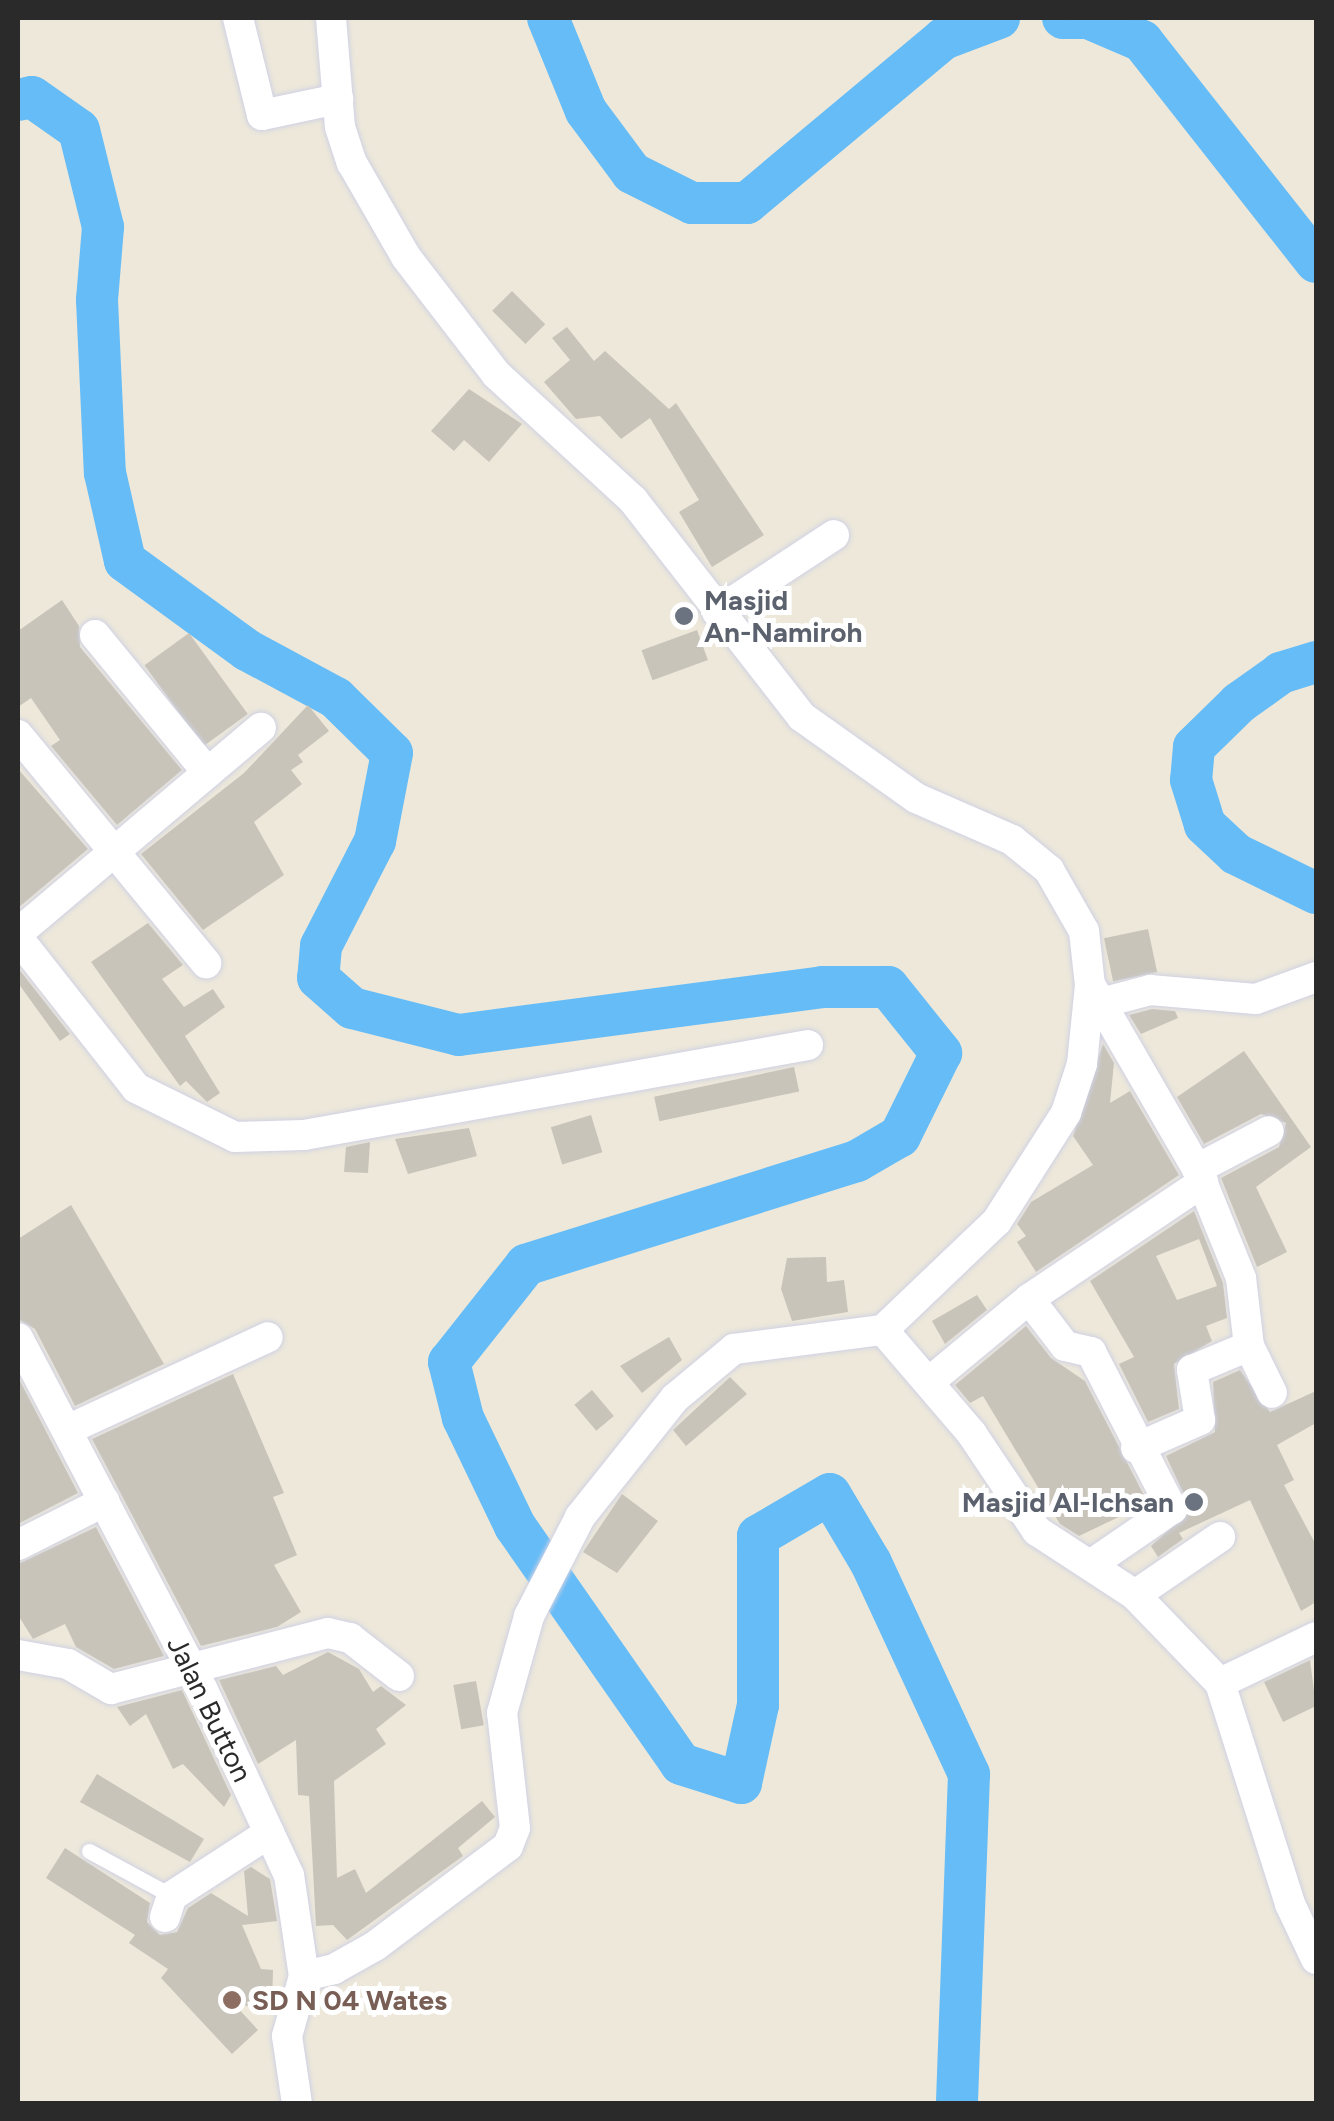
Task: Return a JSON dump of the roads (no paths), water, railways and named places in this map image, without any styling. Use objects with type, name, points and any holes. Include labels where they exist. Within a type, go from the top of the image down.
[{"type":"street","points":[[238,18],[262,116],[338,99]]},
{"type":"street","points":[[331,18],[338,99],[352,163],[406,258],[496,374],[634,500],[802,717],[916,798],[1012,840],[1048,870],[1084,930],[1096,994],[1200,1176],[1241,1278],[1249,1346],[1272,1393]]},
{"type":"street","points":[[717,612],[834,535]]},
{"type":"street","points":[[95,635],[208,773]]},
{"type":"street","points":[[261,728],[18,936],[136,1088],[235,1137],[304,1135],[808,1045]]},
{"type":"street","points":[[18,736],[206,963]]},
{"type":"street","points":[[1096,994],[1150,990],[1256,998],[1316,977]]},
{"type":"street","points":[[304,1976],[334,1970],[376,1946],[508,1846],[515,1828],[502,1713],[529,1616],[568,1551],[580,1517],[706,1368],[762,1343],[883,1330],[997,1220],[1066,1113],[1082,1064],[1096,994]]},
{"type":"street","points":[[929,1382],[1029,1299],[1269,1131]]},
{"type":"street","points":[[1029,1299],[1065,1346],[1090,1352],[1136,1448],[1172,1508],[1092,1564]]},
{"type":"street","points":[[883,1330],[929,1382],[1036,1531],[1135,1595],[1220,1683],[1290,1904],[1316,1960]]},
{"type":"street","points":[[67,1430],[268,1337]]},
{"type":"street","name":"Jalan Button","points":[[18,1338],[30,1390],[67,1430],[105,1501],[190,1666],[289,1875],[304,1976],[287,2036],[297,2104]]},
{"type":"street","points":[[1136,1448],[1202,1418],[1192,1370],[1249,1346]]},
{"type":"street","points":[[18,1544],[105,1501]]},
{"type":"street","points":[[1135,1595],[1220,1537]]},
{"type":"street","points":[[18,1655],[68,1664],[111,1689],[328,1632],[350,1638],[399,1676]]},
{"type":"street","points":[[1220,1683],[1316,1637]]},
{"type":"street","points":[[169,1906],[269,1832]]},
{"type":"lane","points":[[89,1851],[169,1906]]},
{"type":"waterway","points":[[548,18],[586,111],[632,173],[692,203],[747,203],[943,39],[999,18]]},
{"type":"waterway","points":[[1063,18],[1088,18],[1142,41],[1316,262]]},
{"type":"waterway","points":[[18,100],[32,97],[79,130],[103,227],[97,300],[105,473],[125,561],[247,650],[336,698],[392,753],[375,841],[321,946],[318,978],[352,1008],[459,1035],[822,987],[888,987],[941,1053],[900,1136],[857,1161],[526,1265],[449,1362],[463,1418],[515,1526],[681,1764],[741,1783],[758,1705],[758,1536],[830,1494],[871,1563],[969,1774],[957,2104]]},
{"type":"waterway","points":[[1316,662],[1281,673],[1239,703],[1194,747],[1191,780],[1205,825],[1236,854],[1316,893]]},
{"type":"place","name":"Masjid An-Namiroh","points":[[684,616]]},
{"type":"place","name":"Masjid Al-Ichsan","points":[[1194,1502]]},
{"type":"place","name":"SD N 04 Wates","points":[[232,2000]]}]
